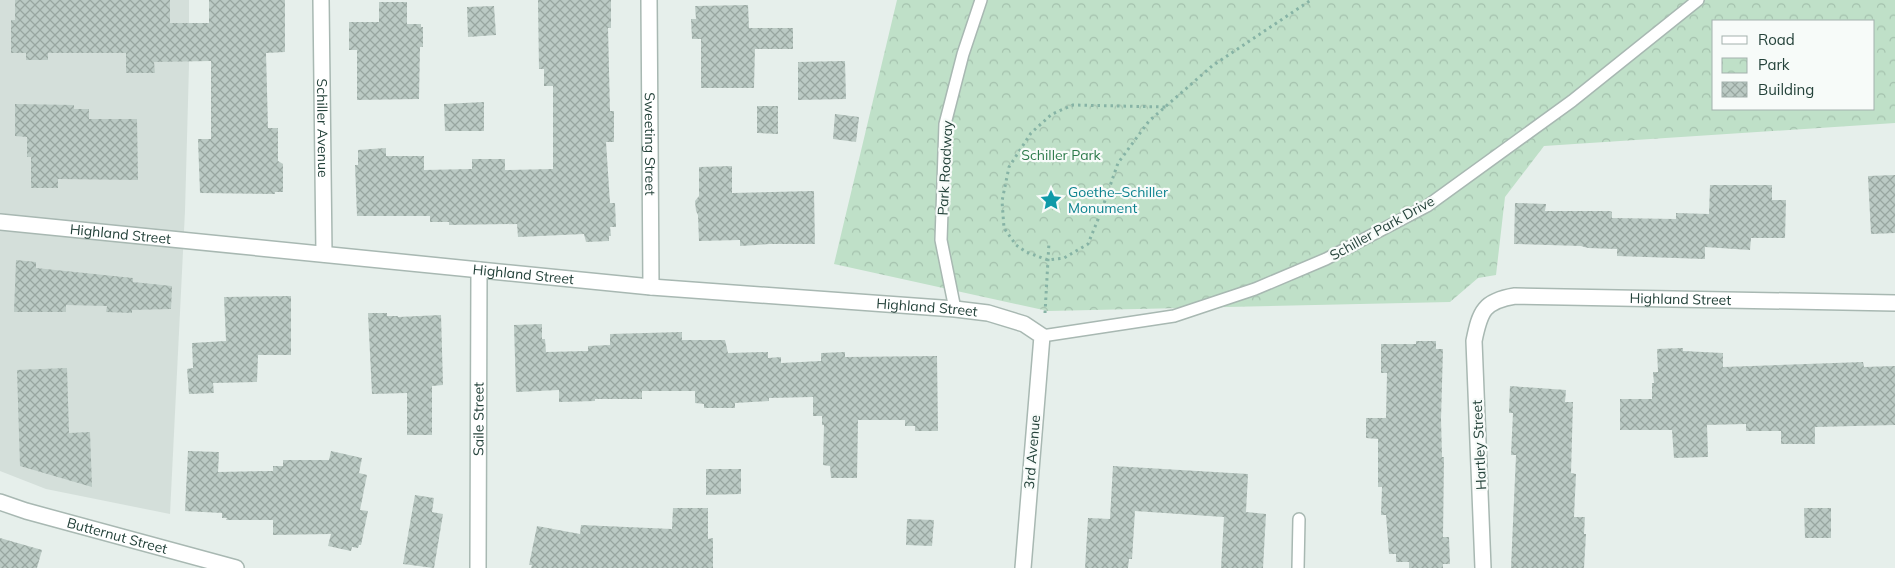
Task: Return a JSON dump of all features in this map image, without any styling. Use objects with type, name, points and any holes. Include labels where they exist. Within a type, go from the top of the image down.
[{"type":"street","name":"Schiller Avenue","points":[[321,0],[324,254]]},
{"type":"street","name":"Sweeting Street","points":[[649,0],[651,287]]},
{"type":"street","name":"Highland Street","points":[[0,222],[651,287],[955,309],[988,313],[1024,324],[1042,336]]},
{"type":"street","name":"Saile Street","points":[[478,568],[479,270]]},
{"type":"street","name":"Highland Street","points":[[1478,322],[1482,312],[1496,299],[1515,296],[1895,303]]},
{"type":"street","name":"Hartley Street","points":[[1478,322],[1474,341],[1483,568]]},
{"type":"street","name":"3rd Avenue","points":[[1023,568],[1042,336]]},
{"type":"street","name":"Butternut Street","points":[[0,502],[26,511],[236,568]]},
{"type":"lane","name":"Park Roadway","points":[[955,309],[941,240],[945,124],[963,54],[981,0]]},
{"type":"lane","name":"Schiller Park Drive","points":[[1042,336],[1174,316],[1255,289],[1326,259],[1427,206],[1572,101],[1698,0]]},
{"type":"lane","points":[[1298,568],[1299,519]]},
{"type":"path","points":[[1165,107],[1073,105],[1052,114],[1031,133],[1009,167],[1002,201],[1004,228],[1016,245],[1026,252],[1048,260],[1064,258],[1088,244],[1118,163],[1149,121],[1212,66],[1311,0]]},
{"type":"path","points":[[1044,316],[1049,242]]},
{"type":"shaded area","points":[[0,0],[189,0],[185,211],[170,514],[46,489],[0,471]]},
{"type":"green space","name":"Schiller Park","points":[[897,0],[1895,0],[1895,123],[1544,146],[1505,197],[1496,275],[1478,278],[1450,302],[1048,311],[834,264]]},
{"type":"building","points":[[15,0],[170,0],[170,23],[209,23],[209,0],[285,0],[285,52],[266,53],[268,128],[278,128],[278,161],[283,164],[283,192],[275,192],[275,194],[200,193],[198,139],[211,139],[211,61],[154,62],[155,73],[126,73],[126,53],[48,53],[48,60],[26,60],[26,53],[11,53],[11,20],[15,20]]},
{"type":"building","points":[[538,0],[611,0],[611,28],[608,28],[610,111],[614,111],[614,142],[606,142],[610,203],[615,203],[616,227],[610,227],[611,236],[609,236],[609,241],[586,242],[584,234],[518,237],[517,224],[449,225],[449,222],[430,222],[430,216],[357,216],[355,165],[358,165],[358,150],[386,148],[386,156],[424,156],[424,170],[472,169],[472,159],[505,159],[505,170],[553,169],[553,86],[544,86],[544,69],[539,69]]},
{"type":"building","points":[[379,2],[407,2],[407,24],[421,24],[421,27],[423,27],[423,47],[420,47],[419,99],[357,100],[357,50],[349,50],[349,22],[379,22]]},
{"type":"building","points":[[748,5],[749,28],[793,28],[793,49],[755,49],[754,88],[701,88],[701,39],[692,39],[691,19],[696,19],[695,6]]},
{"type":"building","points":[[494,6],[496,35],[468,37],[467,7]]},
{"type":"building","points":[[845,61],[846,99],[798,100],[798,62]]},
{"type":"building","points":[[484,102],[484,131],[445,131],[444,104]]},
{"type":"building","points":[[15,104],[74,105],[74,109],[89,109],[89,119],[137,119],[138,180],[58,179],[58,188],[31,188],[31,157],[27,157],[27,137],[15,136]]},
{"type":"building","points":[[757,106],[778,106],[778,134],[757,133]]},
{"type":"building","points":[[835,114],[859,117],[856,142],[833,139]]},
{"type":"building","points":[[732,166],[732,193],[814,191],[815,244],[740,246],[740,240],[699,241],[698,215],[695,201],[699,196],[699,167]]},
{"type":"building","points":[[1895,175],[1895,233],[1871,234],[1868,176]]},
{"type":"building","points":[[1710,185],[1772,185],[1772,200],[1786,200],[1785,238],[1751,238],[1750,250],[1705,247],[1705,259],[1617,256],[1617,249],[1514,244],[1515,203],[1546,204],[1545,211],[1610,211],[1612,212],[1612,218],[1676,219],[1676,213],[1709,214]]},
{"type":"building","points":[[16,260],[36,262],[36,268],[133,278],[133,282],[172,286],[171,309],[132,310],[132,313],[106,312],[107,306],[66,305],[66,312],[14,312]]},
{"type":"building","points":[[291,296],[291,355],[258,355],[257,382],[213,383],[214,393],[189,394],[187,369],[193,368],[192,343],[226,341],[224,297]]},
{"type":"building","points":[[368,313],[387,313],[387,316],[398,317],[441,315],[443,385],[432,386],[432,435],[407,435],[407,393],[372,394]]},
{"type":"building","points":[[542,324],[542,339],[545,339],[546,352],[588,351],[588,346],[610,345],[610,334],[682,332],[682,340],[725,340],[728,353],[768,352],[768,358],[781,357],[781,363],[821,361],[821,353],[845,352],[845,357],[937,356],[938,431],[915,431],[915,426],[905,426],[905,420],[858,420],[857,478],[831,478],[830,466],[823,465],[824,425],[822,425],[822,416],[813,416],[813,397],[769,398],[769,401],[735,403],[735,408],[704,408],[704,404],[695,403],[695,391],[642,391],[642,399],[595,399],[595,401],[559,402],[559,390],[516,392],[514,325]]},
{"type":"building","points":[[1416,341],[1436,341],[1436,349],[1443,349],[1441,419],[1442,457],[1444,457],[1443,537],[1449,537],[1450,564],[1443,564],[1443,568],[1409,568],[1409,562],[1396,562],[1396,554],[1389,554],[1386,515],[1381,515],[1382,487],[1378,487],[1378,439],[1366,438],[1366,418],[1386,418],[1387,373],[1381,373],[1381,344],[1416,344]]},
{"type":"building","points":[[1683,348],[1683,351],[1723,353],[1723,367],[1863,362],[1864,367],[1895,366],[1895,425],[1815,427],[1815,444],[1781,444],[1781,431],[1746,431],[1746,424],[1707,425],[1708,457],[1674,458],[1672,430],[1620,430],[1620,399],[1652,399],[1653,372],[1658,372],[1657,349]]},
{"type":"building","points":[[67,368],[69,433],[90,432],[92,487],[20,466],[17,370]]},
{"type":"building","points":[[1510,386],[1566,390],[1565,402],[1573,402],[1571,473],[1576,474],[1574,517],[1585,517],[1584,568],[1511,568],[1516,455],[1511,455],[1513,413],[1509,413]]},
{"type":"building","points":[[188,451],[219,452],[218,472],[273,471],[273,466],[283,466],[283,460],[329,460],[331,451],[362,458],[359,473],[367,475],[360,510],[368,511],[361,545],[358,548],[352,547],[351,551],[328,546],[331,534],[273,535],[273,520],[226,520],[227,518],[222,518],[222,513],[185,511]]},
{"type":"building","points":[[1113,466],[1248,474],[1246,512],[1266,514],[1263,568],[1221,568],[1224,517],[1135,511],[1132,559],[1129,559],[1128,568],[1085,568],[1088,518],[1110,519]]},
{"type":"building","points":[[706,469],[741,469],[741,494],[706,495]]},
{"type":"building","points":[[415,495],[434,498],[432,512],[443,514],[434,568],[403,564]]},
{"type":"building","points":[[673,508],[708,508],[708,539],[713,538],[713,568],[531,568],[532,565],[529,565],[537,526],[580,534],[581,525],[672,529]]},
{"type":"building","points":[[1804,508],[1831,508],[1831,538],[1805,538]]},
{"type":"building","points":[[907,519],[934,520],[932,546],[906,545]]},
{"type":"building","points":[[0,538],[42,550],[37,568],[0,568]]},
{"type":"place","name":"Goethe–Schiller Monument","points":[[1051,200]]}]
